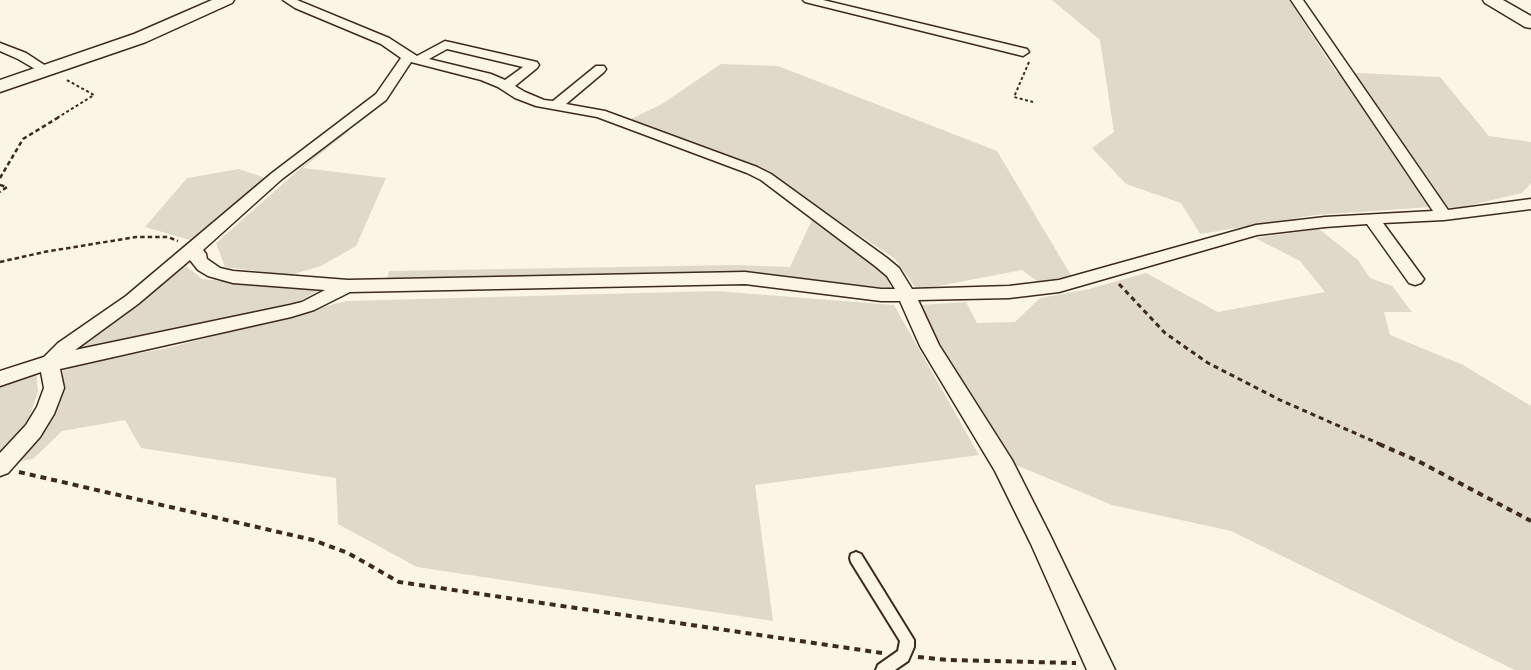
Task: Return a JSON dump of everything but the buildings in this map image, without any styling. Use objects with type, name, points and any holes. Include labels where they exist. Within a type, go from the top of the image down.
[{"type":"street","points":[[0,86],[140,38],[226,0]]},
{"type":"street","points":[[291,0],[385,41],[413,59],[486,77],[520,95],[556,106],[600,114],[752,170],[766,177],[881,262],[893,272],[909,296],[917,321],[930,346],[1004,466],[1042,542],[1100,667]]},
{"type":"street","points":[[809,0],[1023,52]]},
{"type":"street","points":[[1297,0],[1444,215]]},
{"type":"street","points":[[1491,0],[1531,23]]},
{"type":"street","points":[[49,364],[65,348],[132,300],[277,176],[381,97],[413,59],[445,45],[533,65],[506,86]]},
{"type":"street","points":[[0,47],[46,70]]},
{"type":"street","points":[[556,106],[600,69]]},
{"type":"street","points":[[194,248],[198,254],[199,261],[209,269],[233,277],[348,286],[744,278],[881,295],[909,296],[1009,292],[1059,286],[1256,230],[1325,222],[1444,215],[1531,204]]},
{"type":"street","points":[[1372,220],[1415,279]]},
{"type":"street","points":[[0,378],[49,364],[291,311],[308,306],[348,286]]},
{"type":"street","points":[[0,467],[33,431],[47,409],[54,388],[49,364]]},
{"type":"lane","points":[[856,558],[907,640],[907,647],[903,656],[883,670]]},
{"type":"path","points":[[1023,52],[1032,53],[1014,98],[1033,102]]},
{"type":"path","points":[[0,178],[23,139],[94,95],[46,70]]},
{"type":"path","points":[[0,185],[7,187],[0,192]]},
{"type":"path","points":[[0,262],[44,252],[136,237],[168,238],[194,248]]},
{"type":"path","points":[[1116,280],[1165,333],[1208,363],[1280,400],[1418,461],[1531,521]]},
{"type":"path","points":[[18,472],[313,540],[348,553],[399,582],[903,656],[1100,667]]},
{"type":"shaded area","points":[[1052,0],[1289,0],[1336,72],[1440,77],[1489,136],[1531,142],[1531,183],[1522,193],[1458,208],[1431,207],[1315,215],[1200,234],[1181,203],[1126,184],[1092,148],[1114,132],[1100,40]]},
{"type":"shaded area","points":[[721,64],[778,66],[997,151],[1072,277],[1041,284],[1022,270],[917,290],[895,259],[766,172],[629,120],[662,104]]},
{"type":"shaded area","points":[[345,129],[349,131],[303,168],[386,178],[356,246],[321,266],[290,275],[225,267],[216,243]]},
{"type":"shaded area","points":[[239,169],[265,178],[190,240],[145,227],[187,178]]},
{"type":"shaded area","points":[[812,220],[874,264],[890,280],[890,288],[788,278],[387,280],[389,271],[736,265],[790,267]]},
{"type":"shaded area","points":[[1319,229],[1358,260],[1370,278],[1392,286],[1412,312],[1384,312],[1390,335],[1463,365],[1531,406],[1531,670],[1515,670],[1231,531],[1112,505],[1016,465],[936,342],[921,305],[966,302],[977,323],[1015,322],[1040,298],[1089,289],[1146,273],[1218,312],[1325,292],[1300,261],[1255,238]]},
{"type":"shaded area","points":[[186,266],[202,279],[320,290],[292,305],[78,349],[91,337]]},
{"type":"shaded area","points":[[715,291],[894,305],[979,455],[755,485],[773,621],[417,567],[338,524],[336,478],[141,448],[125,420],[62,431],[33,459],[15,462],[55,412],[64,367],[168,348],[346,301]]},
{"type":"shaded area","points":[[36,369],[38,392],[29,419],[0,459],[0,382]]}]
